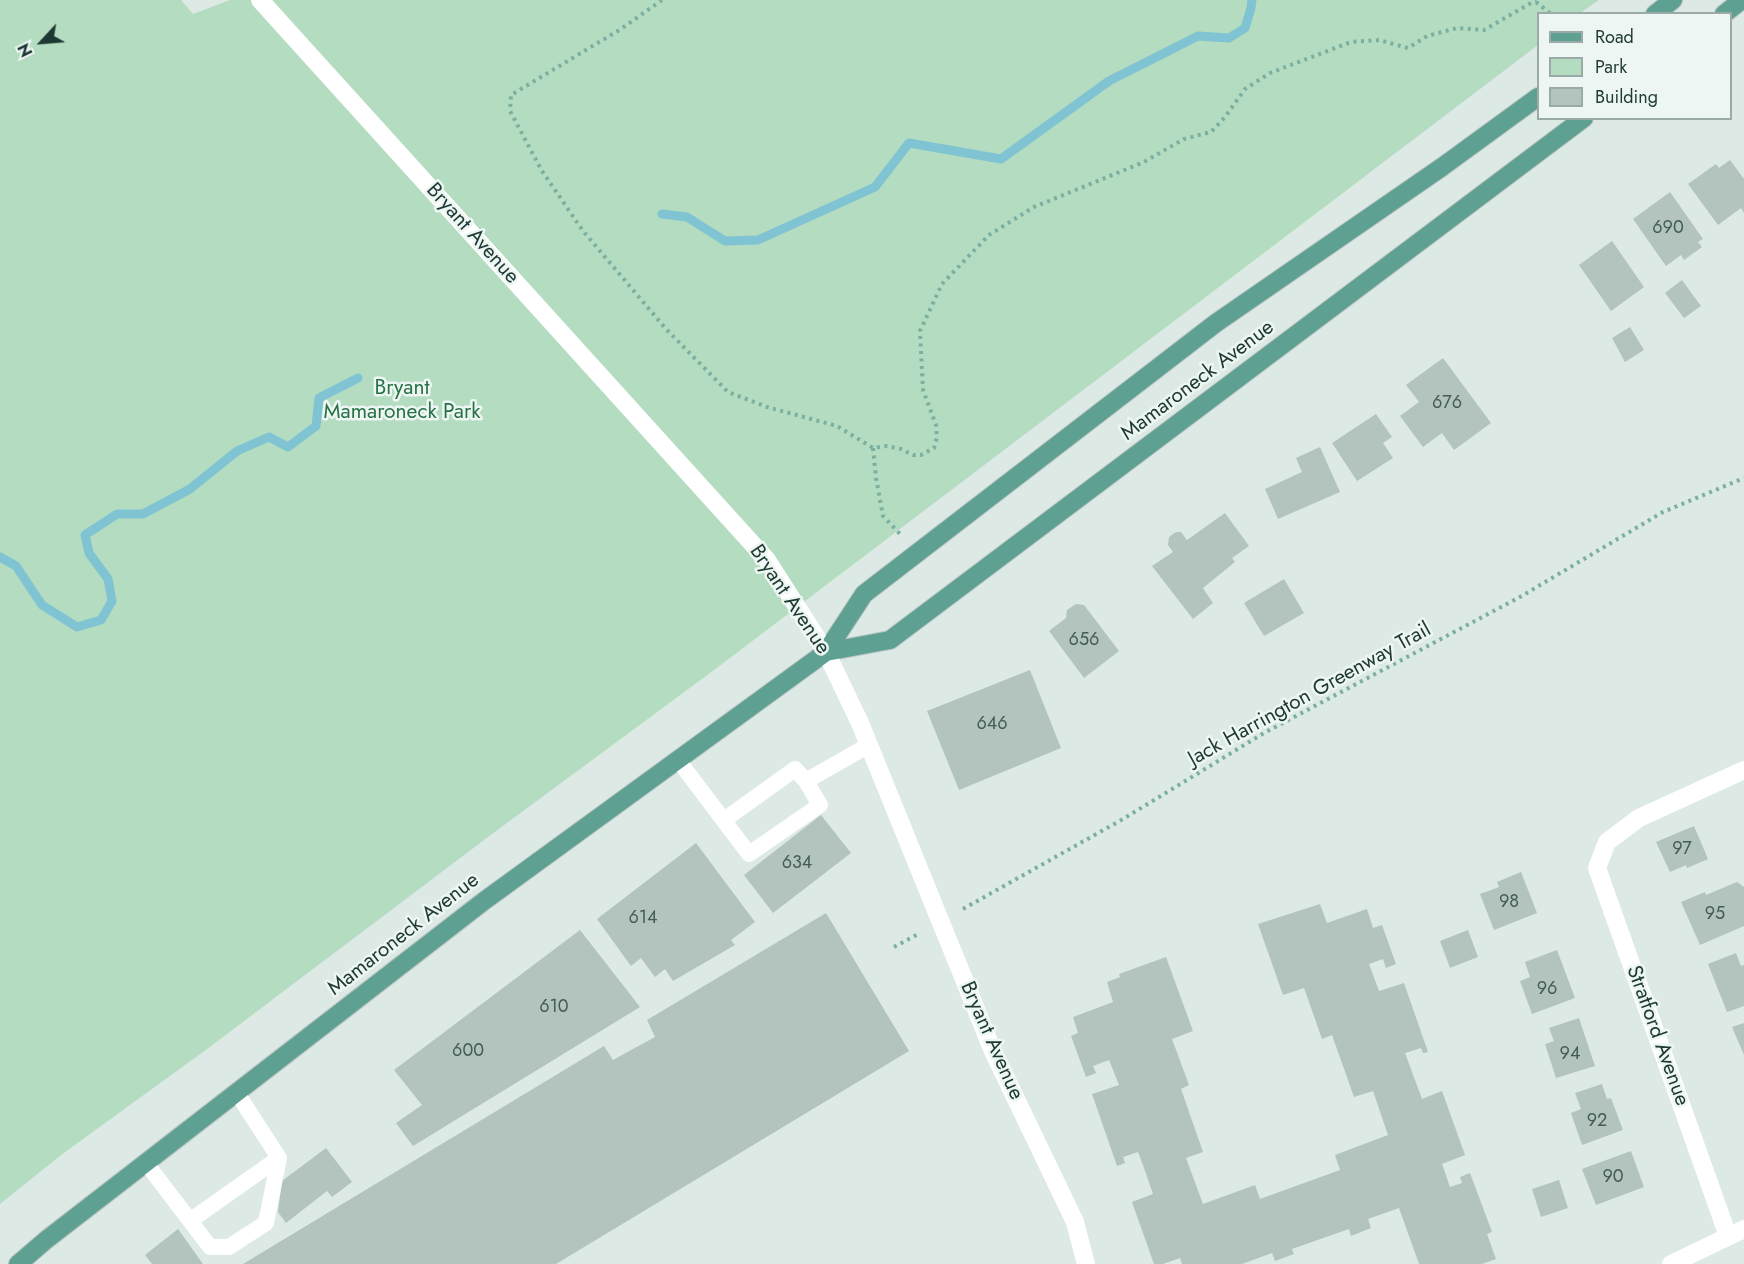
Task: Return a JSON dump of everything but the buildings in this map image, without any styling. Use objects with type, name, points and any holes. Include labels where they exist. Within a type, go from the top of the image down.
[{"type":"main road","points":[[1658,12],[1673,0]]},
{"type":"main road","points":[[1727,12],[1742,0]]},
{"type":"main road","name":"Mamaroneck Avenue","points":[[18,1264],[484,901],[826,652],[864,594],[1216,324],[1537,98]]},
{"type":"main road","name":"Mamaroneck Avenue","points":[[826,652],[890,639],[1581,120]]},
{"type":"street","name":"Bryant Avenue","points":[[260,0],[767,560],[826,652],[869,745],[992,1049],[1075,1222],[1086,1264]]},
{"type":"street","name":"Stratford Avenue","points":[[1736,1232],[1597,868],[1607,842],[1639,818],[1744,770]]},
{"type":"street","points":[[1671,1264],[1736,1232]]},
{"type":"lane","points":[[806,782],[869,745]]},
{"type":"lane","points":[[678,760],[749,854],[820,805],[795,769],[724,820]]},
{"type":"lane","points":[[146,1163],[210,1247],[229,1247],[266,1223],[279,1158],[237,1093]]},
{"type":"lane","points":[[191,1220],[279,1158]]},
{"type":"path","points":[[662,0],[621,29],[511,95],[510,111],[520,132],[542,171],[583,231],[666,329],[728,392],[767,407],[837,426],[873,448],[887,446],[901,449],[912,455],[921,455],[934,448],[937,437],[936,425],[923,390],[920,331],[942,284],[989,235],[1034,207],[1144,162],[1184,139],[1211,132],[1245,89],[1270,73],[1351,42],[1379,40],[1408,48],[1427,36],[1457,28],[1484,30],[1536,1],[1549,12]]},
{"type":"path","points":[[873,448],[883,516],[918,553]]},
{"type":"path","name":"Jack Harrington Greenway Trail","points":[[956,912],[1123,819],[1264,734],[1520,597],[1663,512],[1744,478]]},
{"type":"path","points":[[894,947],[925,930]]},
{"type":"green space","name":"Bryant Mamaroneck Park","points":[[0,0],[181,0],[193,14],[230,0],[1599,0],[1581,12],[1537,12],[1537,46],[714,670],[207,1049],[61,1155],[0,1204]]},
{"type":"waterway","points":[[662,214],[687,217],[725,241],[758,240],[875,187],[909,143],[1001,159],[1109,81],[1198,36],[1229,38],[1245,28],[1252,0]]},
{"type":"waterway","points":[[0,557],[16,566],[42,605],[77,627],[101,620],[112,601],[108,579],[89,553],[85,535],[117,514],[143,514],[190,489],[237,451],[269,437],[288,447],[316,426],[319,398],[358,378]]}]
